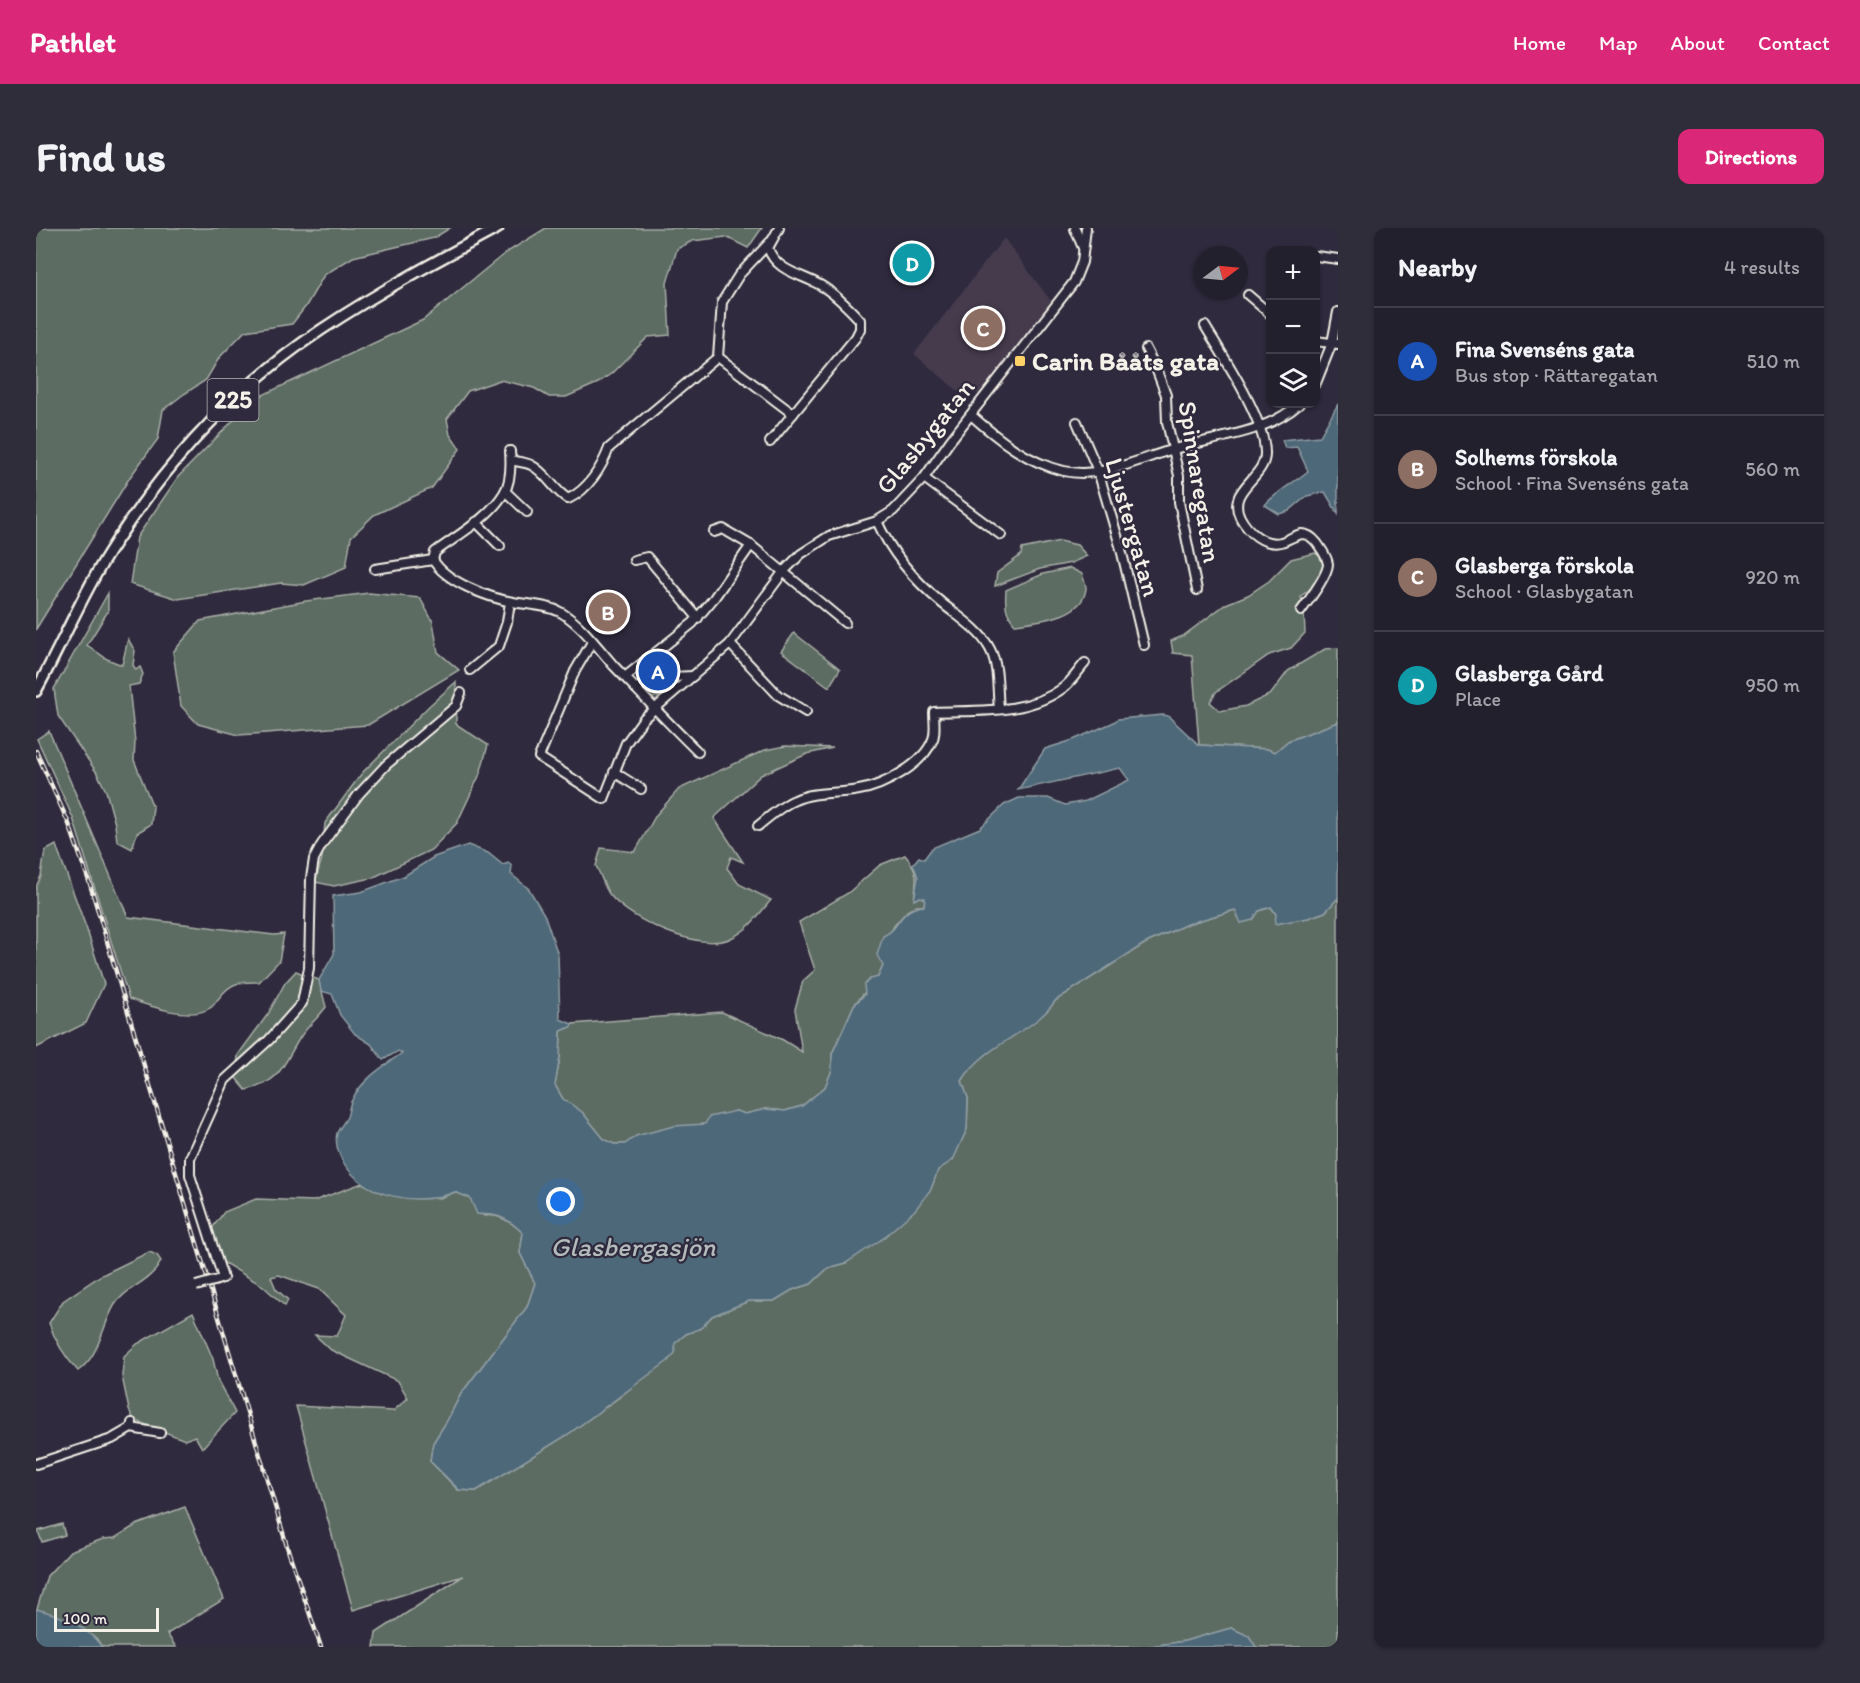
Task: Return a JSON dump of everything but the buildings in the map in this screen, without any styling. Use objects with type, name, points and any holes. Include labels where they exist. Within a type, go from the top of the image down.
[{"type":"main road","name":"225","points":[[36,692],[94,577],[128,524],[176,460],[230,403],[293,350],[321,330],[421,270],[498,228]]},
{"type":"street","points":[[770,442],[856,337],[860,329],[860,320],[822,286],[786,270],[772,259],[768,248],[778,228]]},
{"type":"street","points":[[1075,229],[1086,228]]},
{"type":"street","name":"Glasbygatan","points":[[592,642],[574,671],[539,757],[604,799],[631,734],[654,709],[730,644],[784,571],[801,554],[829,536],[877,521],[893,510],[924,478],[1074,282],[1082,262],[1086,228]]},
{"type":"street","points":[[1075,229],[1083,249]]},
{"type":"street","points":[[511,460],[530,465],[545,475],[560,494],[568,499],[577,495],[602,465],[609,448],[718,357],[722,302],[739,274],[770,242]]},
{"type":"street","points":[[1320,257],[1338,259]]},
{"type":"street","points":[[1248,295],[1266,311]]},
{"type":"street","points":[[1320,375],[1335,344],[1338,312]]},
{"type":"street","points":[[1205,326],[1234,374],[1259,426],[1265,446],[1265,459],[1261,468],[1240,493],[1238,512],[1246,526],[1260,539],[1278,542],[1306,534],[1313,539],[1326,557],[1326,571],[1301,611]]},
{"type":"street","points":[[1320,342],[1335,344]]},
{"type":"street","name":"Spinnaregatan","points":[[1146,349],[1166,395],[1167,422],[1179,476],[1179,502],[1197,590]]},
{"type":"street","points":[[718,357],[793,414]]},
{"type":"street","points":[[971,415],[1000,440],[1041,465],[1067,472],[1110,470],[1172,449],[1259,426],[1292,408]]},
{"type":"street","name":"Ljustergatan","points":[[1077,422],[1098,471],[1121,549],[1144,645]]},
{"type":"street","points":[[433,560],[435,552],[476,522],[506,492],[511,460],[510,451]]},
{"type":"street","points":[[924,478],[1001,535]]},
{"type":"street","points":[[506,492],[527,512]]},
{"type":"street","points":[[877,521],[892,551],[905,568],[985,641],[994,657],[999,709]]},
{"type":"street","points":[[476,522],[500,546]]},
{"type":"street","points":[[714,532],[723,529],[751,545],[845,623]]},
{"type":"street","points":[[625,677],[680,635],[698,618],[751,545]]},
{"type":"street","points":[[634,560],[648,557],[698,618]]},
{"type":"street","points":[[375,569],[433,560]]},
{"type":"street","points":[[433,560],[452,579],[484,594],[510,602],[543,606],[562,613],[698,752]]},
{"type":"street","points":[[470,670],[499,646],[507,622],[510,602]]},
{"type":"street","points":[[730,644],[778,695],[806,712]]},
{"type":"street","points":[[758,826],[798,798],[866,789],[899,774],[930,744],[934,736],[934,712],[1020,706],[1051,695],[1069,682],[1085,663]]},
{"type":"street","points":[[636,689],[651,678],[693,676]]},
{"type":"street","points":[[192,1287],[223,1278],[190,1175],[190,1158],[225,1080],[269,1040],[302,1003],[309,968],[310,898],[314,859],[328,834],[358,794],[386,765],[456,706],[461,693]]},
{"type":"street","points":[[614,772],[641,789]]},
{"type":"street","points":[[36,1464],[112,1440],[132,1426],[160,1433]]},
{"type":"shaded area","points":[[1004,238],[1051,301],[980,394],[959,392],[914,354]]},
{"type":"green space","points":[[36,228],[450,228],[434,238],[353,257],[324,275],[306,306],[292,324],[245,331],[219,358],[206,380],[163,410],[158,439],[130,477],[36,629]]},
{"type":"green space","points":[[546,228],[762,228],[748,248],[726,237],[692,241],[677,249],[667,283],[670,335],[648,337],[612,373],[598,383],[566,397],[549,397],[534,388],[500,380],[468,391],[447,419],[450,435],[460,449],[432,488],[374,515],[351,537],[346,567],[304,585],[281,583],[178,599],[130,584],[137,537],[178,477],[254,399],[423,320],[504,254]]},
{"type":"green space","points":[[1060,541],[1077,545],[1087,556],[1071,563],[1040,569],[995,586],[997,573],[1021,555],[1022,549]]},
{"type":"green space","points":[[1315,553],[1329,561],[1330,574],[1301,596],[1305,633],[1291,648],[1269,655],[1216,692],[1210,702],[1220,711],[1246,706],[1271,694],[1288,671],[1325,649],[1338,648],[1338,722],[1288,741],[1275,752],[1267,749],[1199,745],[1192,655],[1173,653],[1171,641],[1183,636],[1226,604],[1248,595],[1269,581],[1291,559]]},
{"type":"green space","points":[[1070,568],[1082,574],[1086,586],[1083,598],[1077,606],[1058,616],[1015,624],[1006,608],[1006,590],[1043,574]]},
{"type":"green space","points":[[108,593],[108,611],[87,645],[107,659],[122,665],[128,639],[135,651],[133,665],[136,670],[140,667],[143,674],[139,684],[129,686],[135,742],[134,760],[153,807],[151,824],[137,833],[132,849],[117,841],[106,791],[97,773],[58,716],[54,689]]},
{"type":"green space","points":[[369,593],[420,598],[433,622],[438,652],[459,670],[368,725],[239,735],[198,724],[181,706],[173,652],[200,621],[306,601]]},
{"type":"green space","points":[[794,633],[840,669],[829,687],[781,651]]},
{"type":"green space","points":[[673,681],[677,684],[660,697],[651,698],[646,694],[646,689],[651,682]]},
{"type":"green space","points":[[456,682],[456,724],[488,745],[480,774],[457,823],[431,850],[372,878],[334,886],[315,882],[322,858],[325,823],[362,773]]},
{"type":"green space","points":[[49,731],[128,917],[274,935],[284,934],[279,961],[259,982],[232,985],[211,1007],[202,1012],[181,1013],[129,999],[73,818],[37,739]]},
{"type":"green space","points":[[785,746],[833,748],[807,754],[761,775],[714,818],[743,862],[731,857],[727,868],[739,884],[771,900],[743,931],[731,938],[718,941],[685,938],[649,924],[619,905],[610,895],[596,866],[601,848],[635,852],[656,815],[679,789],[765,750]]},
{"type":"green space","points":[[56,845],[104,984],[86,1023],[36,1048],[36,887],[41,876],[45,851]]},
{"type":"green space","points":[[905,855],[915,871],[914,899],[925,898],[924,906],[916,906],[907,911],[894,926],[878,977],[854,1005],[832,1054],[832,1070],[825,1087],[802,1106],[785,1111],[766,1109],[745,1114],[736,1111],[705,1124],[674,1127],[637,1136],[625,1144],[614,1144],[604,1139],[582,1112],[563,1099],[555,1085],[560,1057],[561,1031],[571,1027],[572,1024],[722,1012],[783,1040],[802,1052],[795,1009],[803,981],[815,970],[799,922],[848,893],[880,865]]},
{"type":"green space","points":[[1338,898],[1338,1647],[1256,1647],[1249,1636],[1231,1628],[1185,1641],[1145,1647],[374,1647],[376,1633],[463,1576],[353,1610],[296,1406],[393,1411],[408,1398],[398,1381],[331,1350],[315,1335],[337,1336],[346,1315],[319,1289],[279,1275],[271,1277],[276,1289],[288,1300],[285,1306],[263,1286],[221,1261],[210,1231],[224,1212],[256,1199],[314,1201],[362,1183],[382,1193],[440,1198],[455,1192],[470,1198],[484,1216],[501,1217],[523,1233],[520,1253],[535,1283],[527,1307],[461,1394],[433,1443],[430,1461],[458,1490],[476,1491],[567,1435],[621,1396],[637,1383],[675,1343],[686,1334],[701,1328],[712,1316],[749,1301],[774,1301],[792,1290],[811,1284],[828,1268],[846,1263],[931,1189],[938,1170],[953,1159],[967,1129],[968,1098],[962,1081],[967,1073],[1000,1043],[1047,1011],[1056,1000],[1144,944],[1187,924],[1235,910],[1241,922],[1271,907],[1276,914],[1276,923],[1308,918],[1325,912]]},
{"type":"green space","points":[[296,971],[319,980],[326,1007],[301,1036],[274,1077],[258,1087],[246,1090],[236,1078],[238,1055],[268,1014],[285,983]]},
{"type":"green space","points":[[149,1252],[157,1255],[161,1261],[157,1268],[119,1299],[96,1349],[78,1371],[61,1348],[49,1323],[63,1301],[100,1276]]},
{"type":"green space","points":[[193,1312],[213,1359],[218,1381],[235,1413],[202,1448],[195,1436],[185,1440],[134,1420],[129,1410],[122,1376],[124,1356],[137,1344]]},
{"type":"green space","points":[[185,1507],[224,1599],[167,1634],[176,1647],[102,1647],[96,1638],[37,1609],[47,1576],[70,1551],[103,1539],[115,1538],[136,1525]]},
{"type":"green space","points":[[62,1524],[65,1535],[42,1542],[38,1531]]},
{"type":"water","points":[[1338,404],[1338,514],[1325,492],[1307,496],[1289,511],[1279,514],[1265,505],[1308,471],[1297,447],[1285,448],[1282,440],[1320,436]]},
{"type":"water","name":"Glasbergasjön","points":[[1168,716],[1199,745],[1267,749],[1275,752],[1288,741],[1338,722],[1338,898],[1325,912],[1308,918],[1275,924],[1276,914],[1271,907],[1259,911],[1253,920],[1241,923],[1235,910],[1187,924],[1144,944],[1056,1000],[1035,1022],[983,1057],[962,1081],[968,1098],[967,1129],[953,1160],[938,1170],[931,1189],[915,1210],[882,1239],[846,1263],[828,1268],[811,1284],[792,1290],[774,1301],[749,1301],[712,1316],[701,1328],[686,1334],[675,1343],[675,1353],[668,1361],[567,1435],[476,1491],[459,1490],[430,1461],[433,1443],[461,1394],[527,1307],[535,1283],[520,1253],[523,1233],[509,1221],[501,1217],[477,1214],[470,1198],[455,1192],[424,1199],[392,1196],[377,1191],[351,1173],[342,1160],[337,1147],[337,1133],[347,1117],[356,1092],[367,1079],[402,1053],[398,1051],[383,1060],[371,1044],[355,1034],[340,1015],[332,994],[321,991],[319,980],[334,954],[333,896],[361,892],[404,876],[434,857],[468,845],[488,853],[503,865],[508,863],[512,866],[511,874],[529,889],[545,916],[558,955],[560,1019],[572,1024],[571,1027],[561,1031],[560,1057],[555,1085],[563,1099],[582,1112],[604,1139],[614,1144],[625,1144],[636,1136],[674,1126],[705,1124],[709,1117],[736,1111],[745,1114],[766,1109],[785,1111],[802,1106],[825,1087],[832,1070],[832,1054],[854,1005],[865,994],[864,985],[870,979],[878,977],[883,966],[877,955],[883,936],[889,933],[909,911],[924,906],[925,898],[920,897],[914,900],[918,877],[913,864],[919,857],[924,859],[932,848],[980,828],[1004,805],[1019,798],[1048,798],[1065,805],[1086,801],[1129,780],[1120,768],[1018,790],[1045,749],[1073,740],[1118,719]]},
{"type":"water","points":[[36,1609],[55,1614],[81,1627],[102,1647],[36,1647]]},
{"type":"water","points":[[1231,1628],[1249,1636],[1256,1647],[1145,1647],[1185,1641]]},
{"type":"railway","points":[[36,751],[69,824],[90,884],[289,1553],[321,1647]]},
{"type":"place","name":"Glasberga Gård","points":[[912,263]]},
{"type":"place","name":"Glasberga förskola","points":[[983,328]]},
{"type":"place","name":"Carin Bååts gata","points":[[1020,361]]},
{"type":"place","name":"Solhems förskola","points":[[608,612]]},
{"type":"place","name":"Fina Svenséns gata","points":[[658,671]]}]
